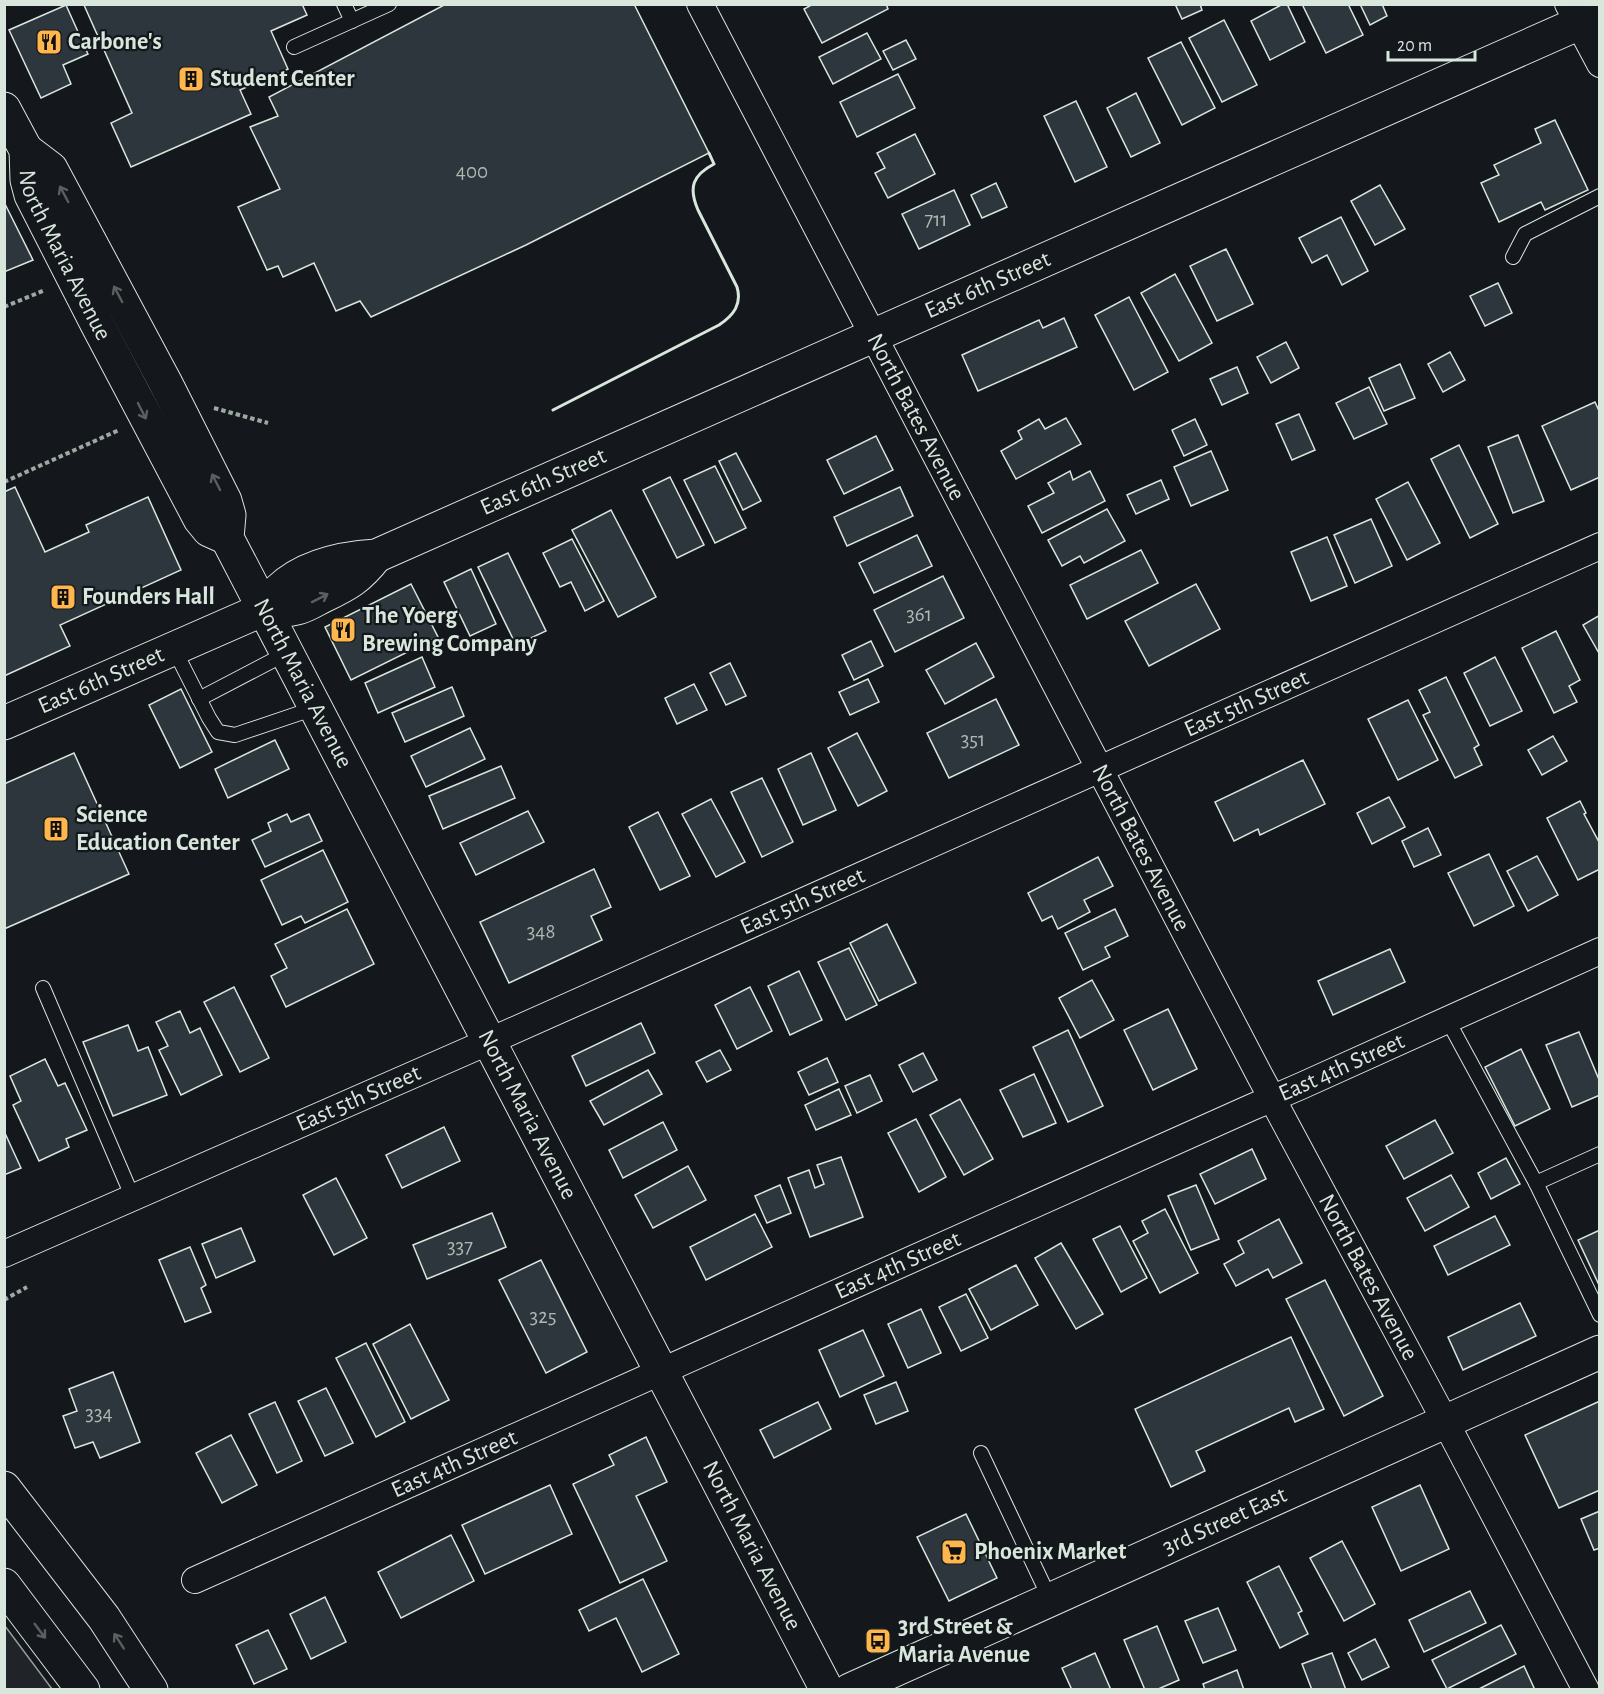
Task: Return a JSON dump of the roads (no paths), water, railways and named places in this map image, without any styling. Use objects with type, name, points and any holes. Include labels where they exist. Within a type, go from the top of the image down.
[{"type":"street","name":"North Bates Avenue","points":[[704,6],[1260,1076],[1445,1420],[1586,1689]]},
{"type":"street","name":"East 6th Street","points":[[4,723],[264,609],[278,590],[287,583],[319,567],[340,560],[376,556],[874,336],[1582,14]]},
{"type":"street","points":[[1582,14],[1599,64]]},
{"type":"street","name":"North Maria Avenue","points":[[4,109],[26,150],[51,169],[165,381],[225,501],[229,515],[227,538],[827,1689]]},
{"type":"street","name":"East 5th Street","points":[[4,1254],[490,1041],[1599,546]]},
{"type":"street","name":"East 4th Street","points":[[195,1580],[1599,951]]},
{"type":"street","name":"3rd Street East","points":[[850,1689],[1599,1352]]},
{"type":"street","points":[[4,1488],[104,1618],[151,1689]]},
{"type":"street","points":[[4,1585],[83,1689]]},
{"type":"lane","points":[[344,4],[352,21]]},
{"type":"lane","points":[[294,47],[389,4]]},
{"type":"lane","points":[[1513,257],[1525,234],[1599,196]]},
{"type":"lane","points":[[174,648],[218,732],[235,735],[316,708]]},
{"type":"lane","points":[[199,699],[287,652]]},
{"type":"lane","points":[[43,988],[133,1198]]},
{"type":"lane","points":[[1447,1020],[1536,1183],[1599,1315]]},
{"type":"lane","points":[[1536,1183],[1599,1154]]},
{"type":"lane","points":[[981,1453],[1050,1599]]},
{"type":"place","name":"Carbone's","points":[[49,42]]},
{"type":"place","name":"Student Center","points":[[191,79]]},
{"type":"place","name":"Founders Hall","points":[[63,597]]},
{"type":"place","name":"The Yoerg Brewing Company","points":[[343,630]]},
{"type":"place","name":"Science Education Center","points":[[56,829]]},
{"type":"place","name":"Phoenix Market","points":[[954,1552]]},
{"type":"place","name":"3rd Street & Maria Avenue","points":[[878,1641]]}]
